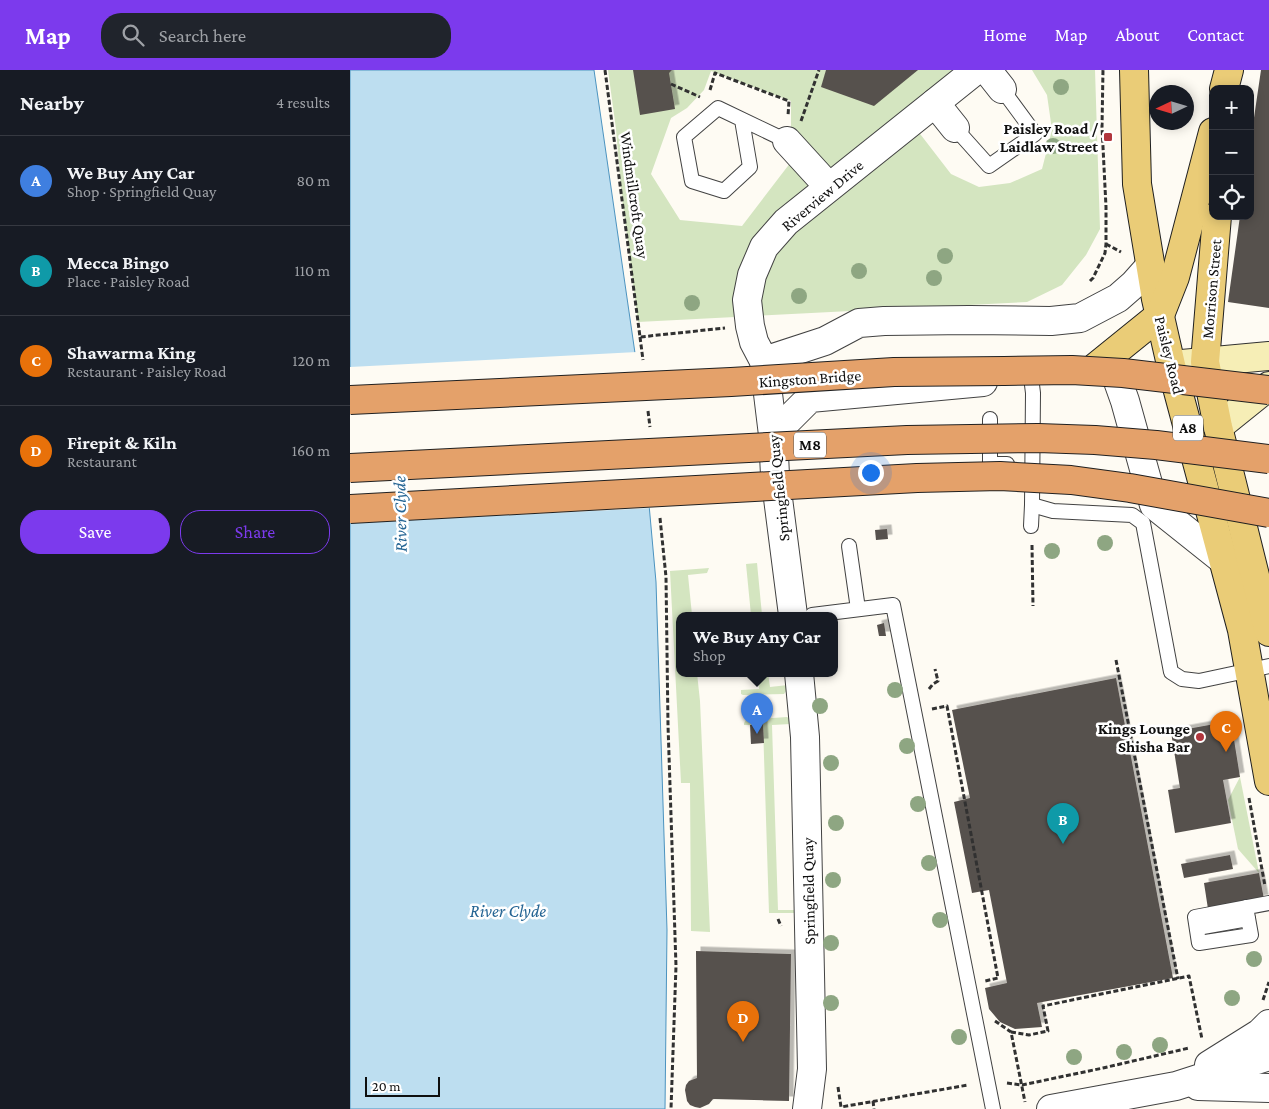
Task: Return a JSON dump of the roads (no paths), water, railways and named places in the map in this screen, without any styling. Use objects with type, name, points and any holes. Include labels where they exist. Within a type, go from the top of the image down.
[{"type":"highway","name":"Kingston Bridge","points":[[350,400],[722,383],[894,372],[1072,370],[1123,373],[1268,389]]},
{"type":"highway","name":"M8","points":[[350,468],[907,440],[1038,438],[1156,445],[1269,459]]},
{"type":"highway","points":[[350,508],[918,478],[1000,476],[1071,480],[1130,488],[1269,514]]},
{"type":"main road","name":"Paisley Road","points":[[1134,70],[1137,184],[1150,266],[1172,365],[1223,560],[1242,630],[1259,668],[1269,782]]},
{"type":"main road","points":[[1227,85],[1229,70]]},
{"type":"main road","points":[[1103,370],[1160,315],[1177,271],[1209,147]]},
{"type":"main road","name":"Morrison Street","points":[[1205,362],[1217,220]]},
{"type":"main road","name":"Paisley Road","points":[[1205,362],[1218,426],[1269,632]]},
{"type":"street","name":"Riverview Drive","points":[[764,360],[754,342],[747,300],[752,275],[764,247],[786,222],[976,70]]},
{"type":"street","points":[[935,103],[955,128]]},
{"type":"street","points":[[787,141],[829,187]]},
{"type":"street","points":[[764,360],[825,341],[859,323],[969,320],[1051,321],[1080,318],[1118,298],[1150,266]]},
{"type":"street","points":[[773,435],[810,398],[1269,356]]},
{"type":"street","name":"Springfield Quay","points":[[764,360],[773,435],[775,475],[792,612]]},
{"type":"street","points":[[1103,370],[1125,401],[1154,505],[1223,560]]},
{"type":"street","points":[[1218,426],[1268,389]]},
{"type":"street","name":"Springfield Quay","points":[[799,677],[804,737],[812,1069],[807,1109]]},
{"type":"street","points":[[1176,1086],[1260,1033],[1266,1012]]},
{"type":"street","points":[[1051,1109],[1176,1086],[1269,1056]]},
{"type":"street","points":[[1176,1086],[1269,1088]]},
{"type":"lane","points":[[955,128],[989,166],[1035,134],[995,79]]},
{"type":"lane","points":[[742,120],[750,167],[724,191],[692,181],[684,137],[718,108],[787,141]]},
{"type":"lane","points":[[1031,377],[1033,393],[1031,526]]},
{"type":"lane","points":[[990,419],[990,464],[1032,464]]},
{"type":"lane","points":[[1032,505],[1053,511],[1132,515],[1143,522],[1171,672],[1182,679],[1199,681],[1259,668]]},
{"type":"lane","points":[[849,546],[858,609]]},
{"type":"lane","points":[[835,612],[893,605],[993,1109]]},
{"type":"lane","points":[[1247,913],[1251,935],[1199,943],[1195,916],[1247,913],[1269,903]]},
{"type":"water","name":"River Clyde","points":[[350,70],[594,70],[636,360],[656,582],[667,930],[665,1109],[350,1109]]},
{"type":"place","name":"Paisley Road / Laidlaw Street","points":[[1108,137]]},
{"type":"place","name":"We Buy Any Car","points":[[757,734]]},
{"type":"place","name":"Kings Lounge Shisha Bar","points":[[1200,737]]},
{"type":"place","name":"Shawarma King","points":[[1226,752]]},
{"type":"place","name":"Mecca Bingo","points":[[1063,844]]},
{"type":"place","name":"Firepit & Kiln","points":[[743,1042]]}]
